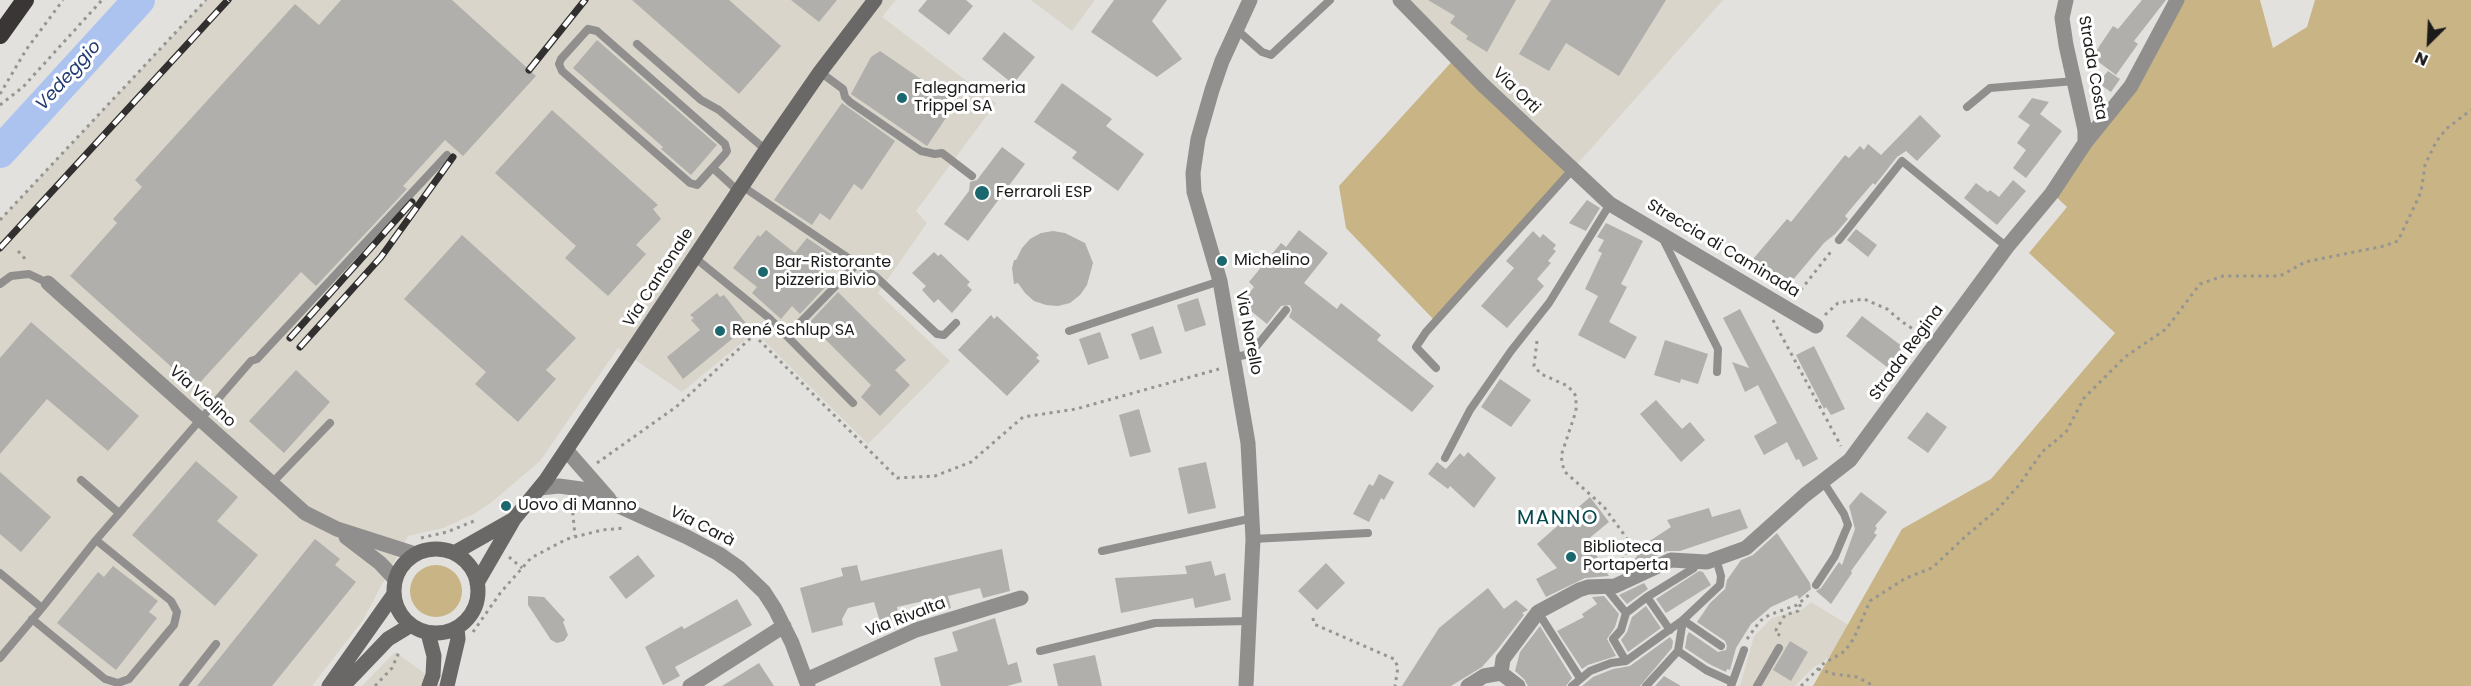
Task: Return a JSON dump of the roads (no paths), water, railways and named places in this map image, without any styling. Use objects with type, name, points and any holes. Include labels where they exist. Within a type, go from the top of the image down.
[{"type":"highway","points":[[0,35],[25,0]]},
{"type":"main road","name":"Via Cantonale","points":[[454,553],[514,519],[540,488],[567,451],[766,150],[820,72],[875,0]]},
{"type":"main road","points":[[477,583],[514,519]]},
{"type":"main road","points":[[329,686],[395,587],[403,565],[415,547],[454,553],[471,568],[477,583],[478,596],[474,609],[458,639],[447,686]]},
{"type":"main road","points":[[395,587],[399,612],[411,625],[429,633],[463,632]]},
{"type":"main road","points":[[343,686],[388,639],[411,625]]},
{"type":"main road","points":[[429,633],[435,656],[429,686]]},
{"type":"street","name":"Via Norello","points":[[1246,686],[1253,539],[1248,443],[1220,281],[1194,192],[1193,163],[1212,90],[1250,0]]},
{"type":"street","name":"Via Orti","points":[[1400,0],[1483,85],[1610,204]]},
{"type":"street","name":"Strada Costa","points":[[2066,0],[2062,18],[2085,143]]},
{"type":"street","name":"Strada Regina","points":[[1538,612],[1580,590],[1588,587],[1621,584],[1671,560],[1716,559],[1746,548],[1822,480],[1850,460],[2007,247],[2052,193],[2085,143],[2132,86],[2177,0]]},
{"type":"street","name":"Streccia di Caminada","points":[[1610,204],[1816,326]]},
{"type":"street","name":"Via Violino","points":[[48,283],[200,419],[312,524],[337,529]]},
{"type":"street","points":[[567,451],[598,488],[619,506]]},
{"type":"street","points":[[540,488],[575,488],[619,506]]},
{"type":"street","name":"Via Carà","points":[[619,506],[719,554],[739,568],[764,592],[784,626],[807,683]]},
{"type":"street","points":[[337,529],[415,547]]},
{"type":"street","points":[[337,529],[374,557],[395,587]]},
{"type":"street","name":"Via Rivalta","points":[[807,683],[916,630],[1021,598]]},
{"type":"street","points":[[1468,686],[1484,676],[1509,681],[1503,658],[1538,612]]},
{"type":"street","points":[[690,686],[784,626]]},
{"type":"lane","points":[[1236,29],[1262,52],[1271,55],[1330,0]]},
{"type":"lane","points":[[588,29],[597,31],[725,144],[727,151],[713,168],[697,185],[690,183],[562,71],[559,64],[561,60],[588,29]]},
{"type":"lane","points":[[637,44],[701,100],[719,110],[766,150]]},
{"type":"lane","points":[[820,72],[843,89],[845,97],[850,102],[921,151],[942,153],[972,176]]},
{"type":"lane","points":[[1967,107],[1990,88],[2075,81]]},
{"type":"lane","points":[[0,658],[96,540],[250,361],[257,359],[447,155]]},
{"type":"lane","points":[[1839,240],[1902,162],[2007,247]]},
{"type":"lane","points":[[713,168],[875,276],[937,334],[944,334],[956,323]]},
{"type":"lane","points":[[1436,368],[1416,347],[1426,332],[1572,170]]},
{"type":"lane","points":[[1445,458],[1470,410],[1511,351],[1549,303],[1610,204]]},
{"type":"lane","points":[[1659,231],[1718,349],[1716,372]]},
{"type":"lane","points":[[694,257],[769,318],[853,403]]},
{"type":"lane","points":[[787,336],[857,264]]},
{"type":"lane","points":[[0,284],[11,276],[20,274],[29,274],[48,283]]},
{"type":"lane","points":[[1069,331],[1220,281]]},
{"type":"lane","points":[[1235,361],[1255,348],[1286,310]]},
{"type":"lane","points":[[271,484],[330,423]]},
{"type":"lane","points":[[81,480],[119,513]]},
{"type":"lane","points":[[1816,585],[1835,556],[1848,525],[1844,514],[1822,480]]},
{"type":"lane","points":[[1102,550],[1253,518]]},
{"type":"lane","points":[[1253,539],[1368,533]]},
{"type":"lane","points":[[32,620],[105,679],[118,684],[129,679],[166,634],[176,619],[175,607],[96,540]]},
{"type":"lane","points":[[1572,686],[1590,671],[1611,663],[1626,661],[1683,620],[1718,589],[1721,576],[1716,559]]},
{"type":"lane","points":[[1626,661],[1613,639],[1621,630],[1626,613],[1694,568],[1696,561]]},
{"type":"lane","points":[[0,573],[42,608]]},
{"type":"lane","points":[[1605,587],[1626,613]]},
{"type":"lane","points":[[1647,597],[1670,630]]},
{"type":"lane","points":[[1538,612],[1580,678]]},
{"type":"lane","points":[[1683,620],[1721,646]]},
{"type":"lane","points":[[1646,686],[1678,651],[1683,620]]},
{"type":"lane","points":[[1040,651],[1155,623],[1249,621]]},
{"type":"lane","points":[[183,686],[216,644]]},
{"type":"lane","points":[[1757,686],[1779,648]]},
{"type":"lane","points":[[1678,651],[1731,684],[1744,650]]},
{"type":"waterway","name":"Vedeggio","points":[[0,152],[139,0]]},
{"type":"railway","points":[[0,248],[228,0]]},
{"type":"railway","points":[[529,70],[585,0]]},
{"type":"railway","points":[[300,347],[381,257],[453,157]]},
{"type":"railway","points":[[290,338],[412,202]]},
{"type":"place","name":"Falegnameria Trippel SA","points":[[902,98]]},
{"type":"place","name":"Ferraroli ESP","points":[[982,193]]},
{"type":"place","name":"Michelino","points":[[1222,261]]},
{"type":"place","name":"Bar-Ristorante pizzeria Bivio","points":[[763,272]]},
{"type":"place","name":"René Schlup SA","points":[[720,331]]},
{"type":"place","name":"Uovo di Manno","points":[[506,506]]},
{"type":"place","name":"Biblioteca Portaperta","points":[[1571,557]]},
{"type":"district","name":"MANNO","points":[[1558,519]]}]
